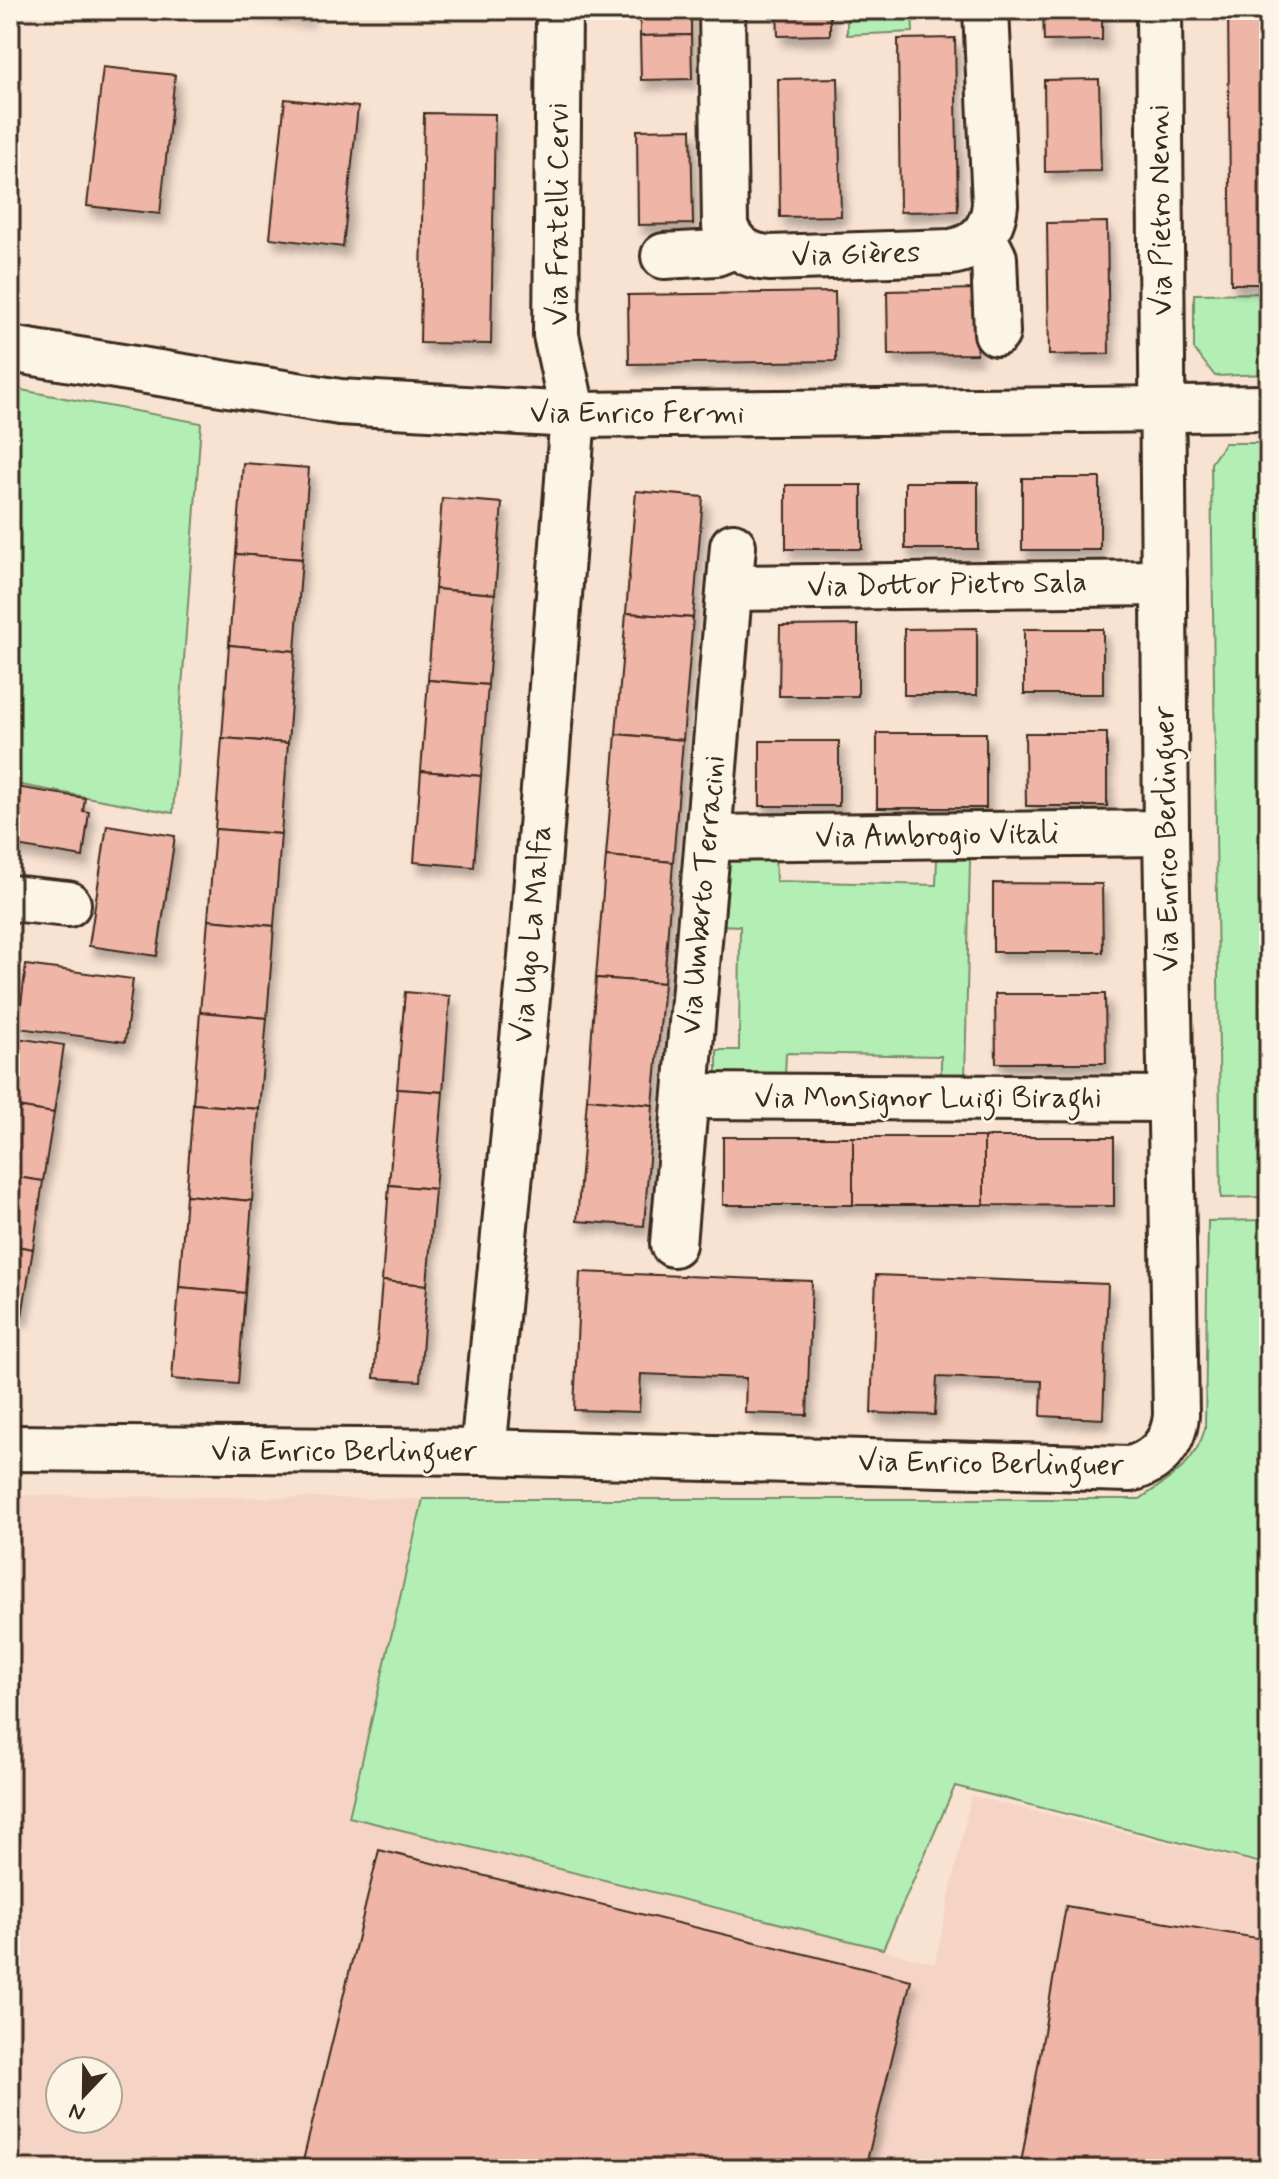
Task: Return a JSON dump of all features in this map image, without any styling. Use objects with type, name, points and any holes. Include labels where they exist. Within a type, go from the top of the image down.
[{"type":"street","name":"Via Fratelli Cervi","points":[[559,10],[556,335],[573,415]]},
{"type":"street","points":[[664,256],[716,253],[736,245],[724,219],[722,10]]},
{"type":"street","points":[[986,10],[995,204],[993,218],[983,236],[994,258],[997,333]]},
{"type":"street","name":"Via Pietro Nenni","points":[[1159,10],[1164,409]]},
{"type":"street","name":"Via Gières","points":[[736,245],[755,256],[770,258],[951,252],[971,246],[983,236]]},
{"type":"street","name":"Via Enrico Fermi","points":[[10,349],[340,402],[573,415],[1269,408]]},
{"type":"street","name":"Via Enrico Berlinguer","points":[[10,1448],[483,1452],[1130,1469],[1143,1465],[1160,1453],[1169,1442],[1176,1423],[1166,833],[1164,409]]},
{"type":"street","name":"Via Ugo La Malfa","points":[[483,1452],[532,942],[573,415]]},
{"type":"street","name":"Via Dottor Pietro Sala","points":[[732,567],[1164,583]]},
{"type":"street","name":"Via Umberto Terracini","points":[[673,1244],[732,567]]},
{"type":"street","name":"Via Ambrogio Vitali","points":[[708,838],[1166,833]]},
{"type":"street","points":[[10,898],[68,904]]},
{"type":"street","name":"Via Monsignor Luigi Biraghi","points":[[686,1096],[1171,1099]]},
{"type":"shaded area","points":[[10,1495],[423,1499],[350,1817],[935,1963],[971,1796],[1269,1867],[1269,2169],[10,2169]]},
{"type":"green space","points":[[847,10],[912,10],[913,32],[847,35]]},
{"type":"green space","points":[[1269,293],[1269,374],[1215,376],[1194,349],[1194,294]]},
{"type":"green space","points":[[10,388],[201,423],[173,813],[10,783]]},
{"type":"green space","points":[[1225,443],[1269,443],[1269,1197],[1221,1198],[1211,463]]},
{"type":"green space","points":[[719,853],[775,854],[776,881],[936,885],[937,859],[970,860],[965,1079],[941,1078],[941,1056],[786,1053],[785,1075],[717,1073],[717,1050],[739,1050],[740,926],[718,925]]},
{"type":"green space","points":[[1269,1220],[1269,1865],[955,1786],[883,1949],[349,1817],[423,1499],[1140,1499],[1188,1462],[1205,1429],[1208,1221]]},
{"type":"building","points":[[246,10],[309,10],[308,17]]},
{"type":"building","points":[[640,10],[691,10],[691,35],[640,36]]},
{"type":"building","points":[[777,10],[830,10],[830,35],[778,36]]},
{"type":"building","points":[[1043,10],[1102,10],[1102,40],[1044,41]]},
{"type":"building","points":[[1228,10],[1267,10],[1269,22],[1269,284],[1231,284]]},
{"type":"building","points":[[691,35],[692,79],[641,80],[640,36]]},
{"type":"building","points":[[955,38],[958,211],[900,212],[898,39]]},
{"type":"building","points":[[103,67],[175,75],[160,214],[87,206]]},
{"type":"building","points":[[838,78],[841,216],[780,217],[778,79]]},
{"type":"building","points":[[1099,79],[1101,171],[1045,172],[1044,80]]},
{"type":"building","points":[[285,99],[358,107],[343,247],[270,238]]},
{"type":"building","points":[[424,113],[495,114],[491,344],[420,343]]},
{"type":"building","points":[[691,129],[693,224],[638,225],[637,130]]},
{"type":"building","points":[[1107,222],[1109,354],[1049,355],[1047,223]]},
{"type":"building","points":[[976,289],[977,354],[888,355],[887,291]]},
{"type":"building","points":[[835,292],[836,361],[629,364],[628,295]]},
{"type":"building","points":[[243,463],[309,468],[302,559],[236,554]]},
{"type":"building","points":[[1022,478],[1100,478],[1100,550],[1022,550]]},
{"type":"building","points":[[905,482],[978,482],[978,549],[905,549]]},
{"type":"building","points":[[786,485],[862,485],[862,549],[786,549]]},
{"type":"building","points":[[636,491],[703,497],[693,618],[626,613]]},
{"type":"building","points":[[442,498],[502,503],[495,594],[435,589]]},
{"type":"building","points":[[236,554],[302,559],[295,651],[229,645]]},
{"type":"building","points":[[435,589],[495,594],[488,685],[428,680]]},
{"type":"building","points":[[626,613],[693,618],[683,740],[616,734]]},
{"type":"building","points":[[858,625],[858,696],[779,696],[780,626]]},
{"type":"building","points":[[977,628],[977,695],[904,695],[904,629]]},
{"type":"building","points":[[1024,629],[1103,629],[1103,694],[1024,694]]},
{"type":"building","points":[[229,645],[295,651],[288,743],[222,738]]},
{"type":"building","points":[[428,680],[488,685],[481,776],[421,771]]},
{"type":"building","points":[[877,733],[986,733],[986,808],[877,808]]},
{"type":"building","points":[[1025,733],[1107,733],[1107,806],[1026,806]]},
{"type":"building","points":[[616,734],[683,740],[673,862],[606,856]]},
{"type":"building","points":[[222,738],[288,743],[281,834],[215,829]]},
{"type":"building","points":[[760,741],[839,741],[839,806],[760,806]]},
{"type":"building","points":[[421,771],[481,776],[474,867],[414,862]]},
{"type":"building","points":[[10,786],[85,798],[83,811],[89,812],[83,857],[10,845]]},
{"type":"building","points":[[107,825],[175,836],[157,956],[89,946]]},
{"type":"building","points":[[215,829],[281,834],[274,926],[208,920]]},
{"type":"building","points":[[606,856],[673,862],[664,983],[596,978]]},
{"type":"building","points":[[993,883],[1102,884],[1103,952],[993,952]]},
{"type":"building","points":[[208,920],[274,926],[267,1018],[200,1012]]},
{"type":"building","points":[[26,965],[133,979],[125,1042],[18,1028]]},
{"type":"building","points":[[596,978],[664,983],[653,1105],[587,1099]]},
{"type":"building","points":[[405,992],[450,996],[443,1092],[397,1089]]},
{"type":"building","points":[[995,994],[1105,994],[1106,1063],[996,1063]]},
{"type":"building","points":[[200,1012],[267,1018],[259,1109],[193,1104]]},
{"type":"building","points":[[10,1037],[64,1045],[54,1113],[10,1106]]},
{"type":"building","points":[[397,1089],[443,1092],[435,1189],[389,1185]]},
{"type":"building","points":[[587,1099],[653,1105],[644,1226],[577,1221]]},
{"type":"building","points":[[193,1104],[259,1109],[252,1201],[186,1195]]},
{"type":"building","points":[[10,1106],[54,1113],[43,1181],[10,1176]]},
{"type":"building","points":[[723,1137],[853,1137],[853,1205],[723,1205]]},
{"type":"building","points":[[853,1137],[984,1137],[984,1205],[853,1205]]},
{"type":"building","points":[[984,1137],[1114,1137],[1114,1206],[984,1205]]},
{"type":"building","points":[[10,1176],[43,1181],[33,1249],[10,1245]]},
{"type":"building","points":[[389,1185],[435,1189],[427,1285],[382,1281]]},
{"type":"building","points":[[186,1195],[252,1201],[245,1293],[179,1287]]},
{"type":"building","points":[[10,1245],[33,1249],[22,1316],[10,1315]]},
{"type":"building","points":[[580,1272],[812,1281],[807,1415],[745,1413],[746,1378],[641,1374],[639,1412],[574,1410]]},
{"type":"building","points":[[876,1275],[1108,1284],[1103,1419],[1041,1416],[1042,1381],[937,1377],[935,1415],[871,1413]]},
{"type":"building","points":[[382,1281],[427,1285],[420,1381],[374,1378]]},
{"type":"building","points":[[179,1287],[245,1293],[238,1384],[172,1379]]},
{"type":"building","points":[[379,1850],[911,1980],[865,2169],[301,2169]]},
{"type":"building","points":[[1066,1906],[1269,1940],[1269,2169],[1020,2169]]}]
